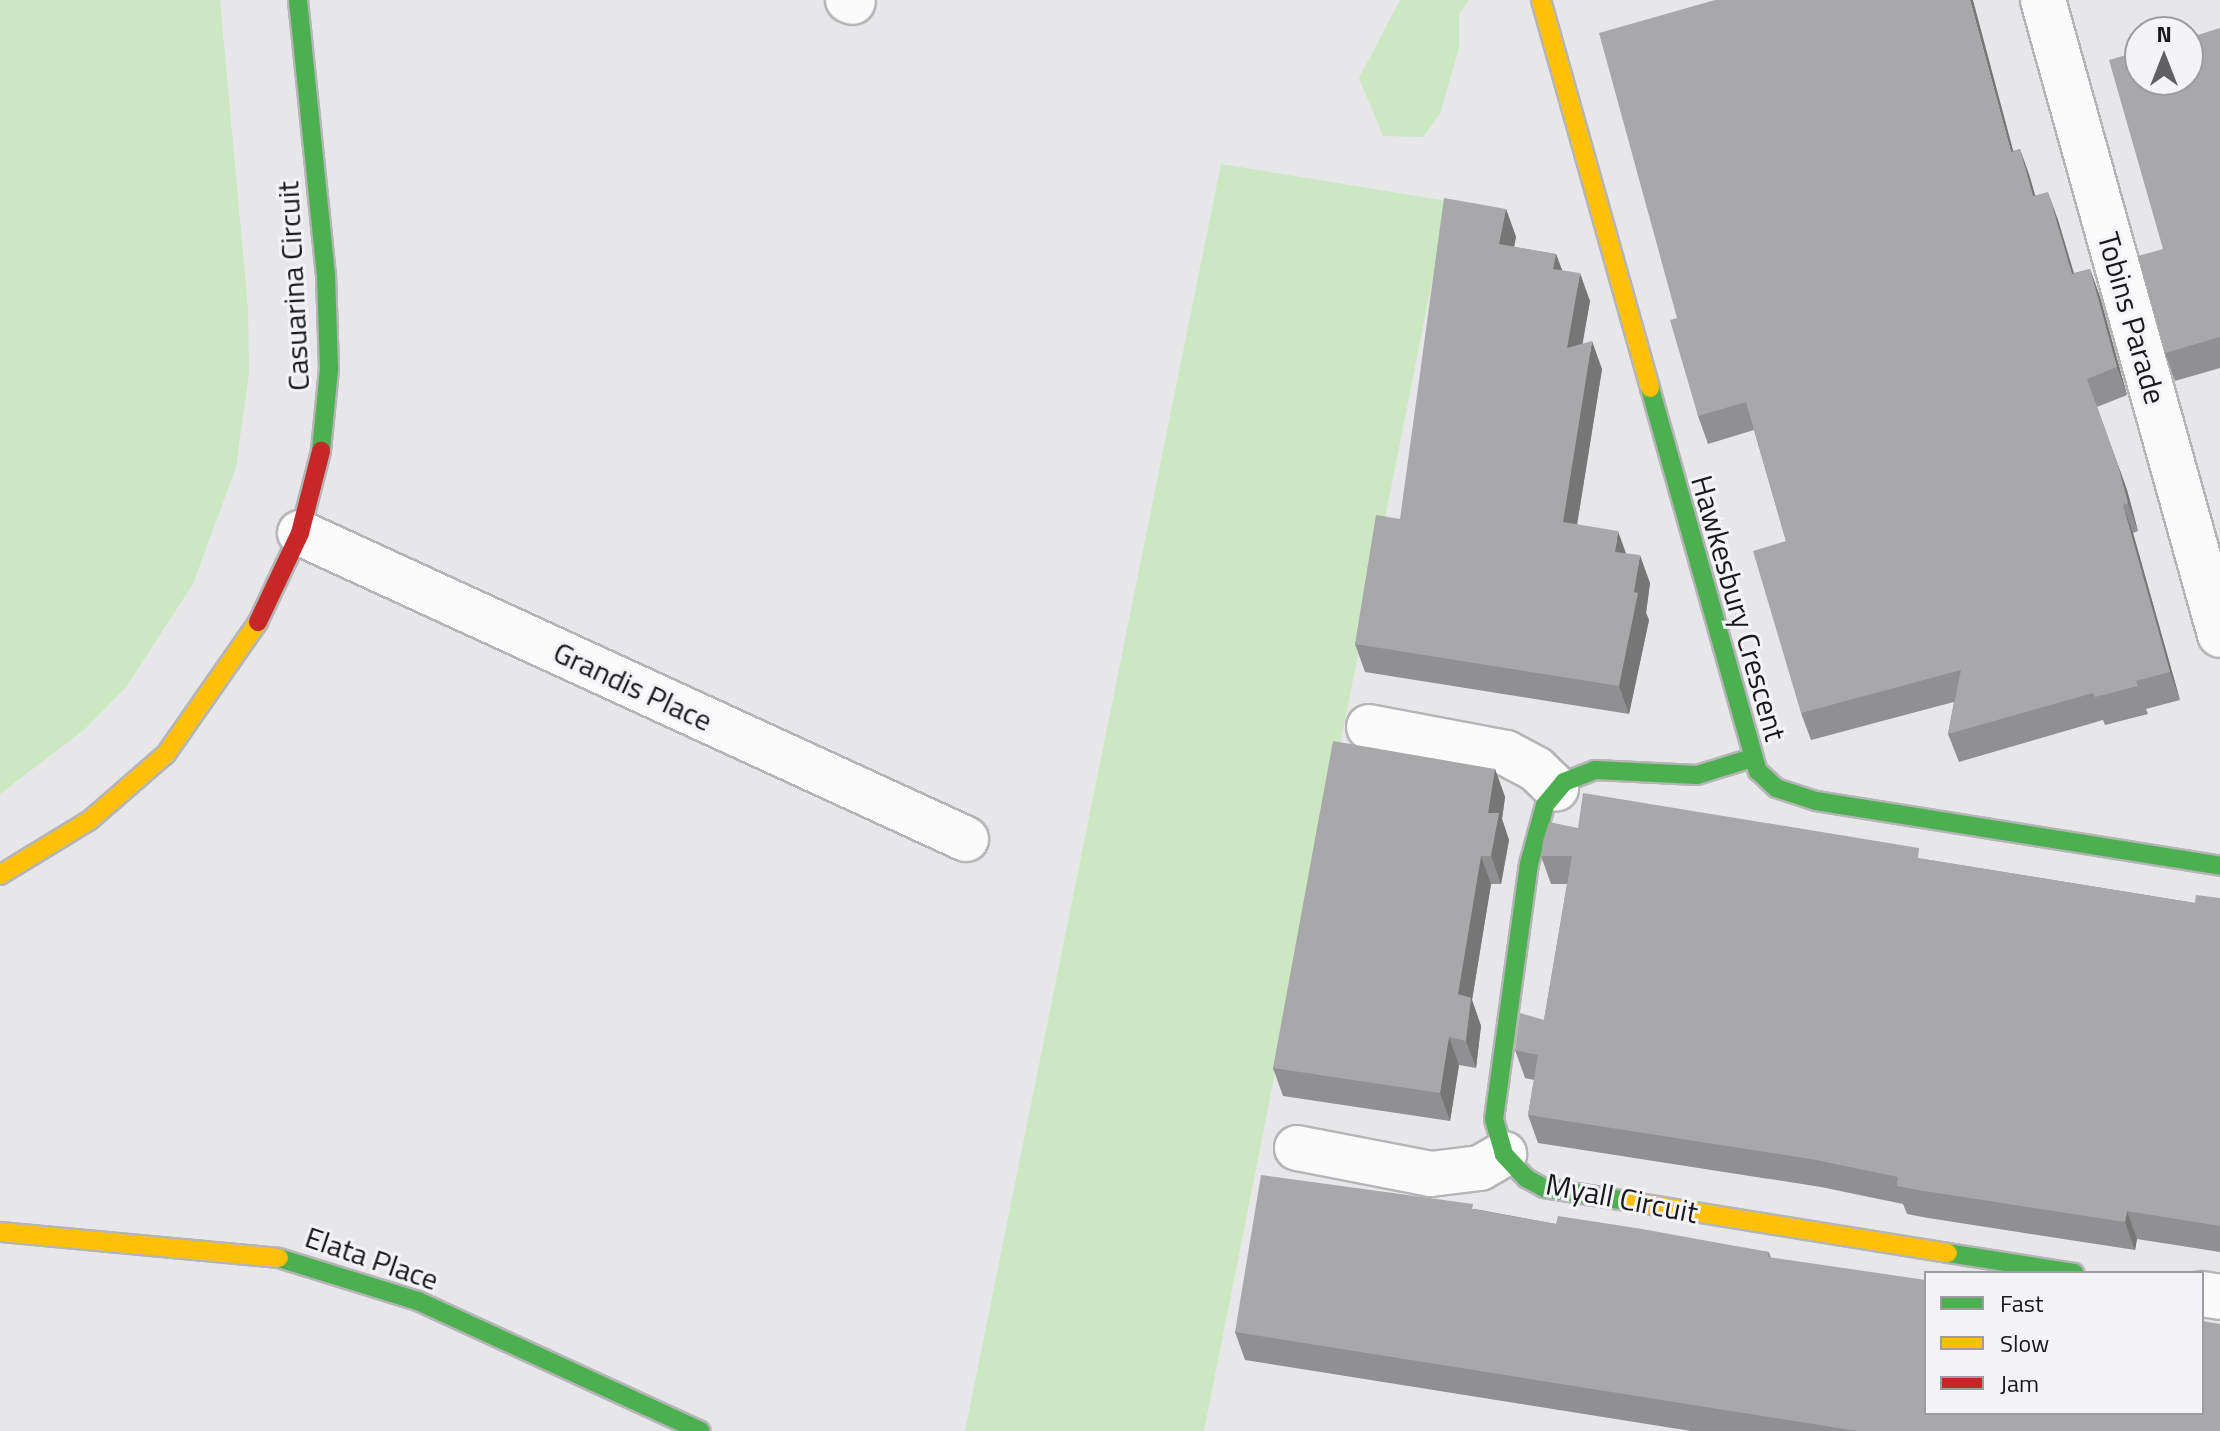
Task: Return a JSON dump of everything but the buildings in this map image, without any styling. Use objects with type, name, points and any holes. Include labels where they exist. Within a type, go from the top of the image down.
[{"type":"street","name":"Casuarina Circuit","points":[[0,875],[90,820],[166,754],[249,640],[300,533],[322,448],[329,369],[326,274],[298,0]]},
{"type":"street","name":"Hawkesbury Crescent","points":[[1541,0],[1752,758],[1776,788],[1816,801],[2220,866]]},
{"type":"street","name":"Tobins Parade","points":[[2043,0],[2220,635]]},
{"type":"street","name":"Grandis Place","points":[[300,533],[966,839]]},
{"type":"street","points":[[1369,727],[1506,753],[1536,769],[1551,797]]},
{"type":"street","points":[[1297,1148],[1431,1174],[1480,1168],[1504,1154],[1494,1119],[1529,864],[1551,797],[1595,770],[1697,775],[1752,758]]},
{"type":"street","name":"Myall Circuit","points":[[1504,1154],[1526,1178],[1544,1188],[2062,1271]]},
{"type":"street","name":"Elata Place","points":[[0,1232],[227,1249],[307,1262],[418,1301],[701,1431]]},
{"type":"green space","points":[[0,0],[220,0],[248,307],[249,373],[236,467],[193,584],[126,687],[85,729],[0,794]]},
{"type":"green space","points":[[1400,0],[1469,0],[1459,14],[1459,48],[1440,114],[1423,137],[1383,136],[1359,78]]},
{"type":"green space","points":[[1221,164],[1448,201],[1204,1431],[965,1431]]},
{"type":"traffic: fast","points":[[298,0],[326,274],[329,369],[321,451]]},
{"type":"traffic: fast","points":[[1650,388],[1758,771],[1776,788],[1816,801],[2220,866]]},
{"type":"traffic: fast","points":[[1627,1201],[1544,1188],[1526,1178],[1504,1154],[1494,1119],[1529,864],[1545,805],[1564,782],[1595,770],[1697,775],[1752,758]]},
{"type":"traffic: fast","points":[[1948,1253],[2061,1271]]},
{"type":"traffic: fast","points":[[279,1258],[418,1301],[701,1431]]},
{"type":"traffic: slow","points":[[1541,0],[1650,388]]},
{"type":"traffic: slow","points":[[0,875],[90,820],[166,754],[258,622]]},
{"type":"traffic: slow","points":[[1627,1201],[1948,1253]]},
{"type":"traffic: slow","points":[[0,1232],[279,1258]]},
{"type":"traffic: jam","points":[[258,622],[300,533],[321,451]]}]
